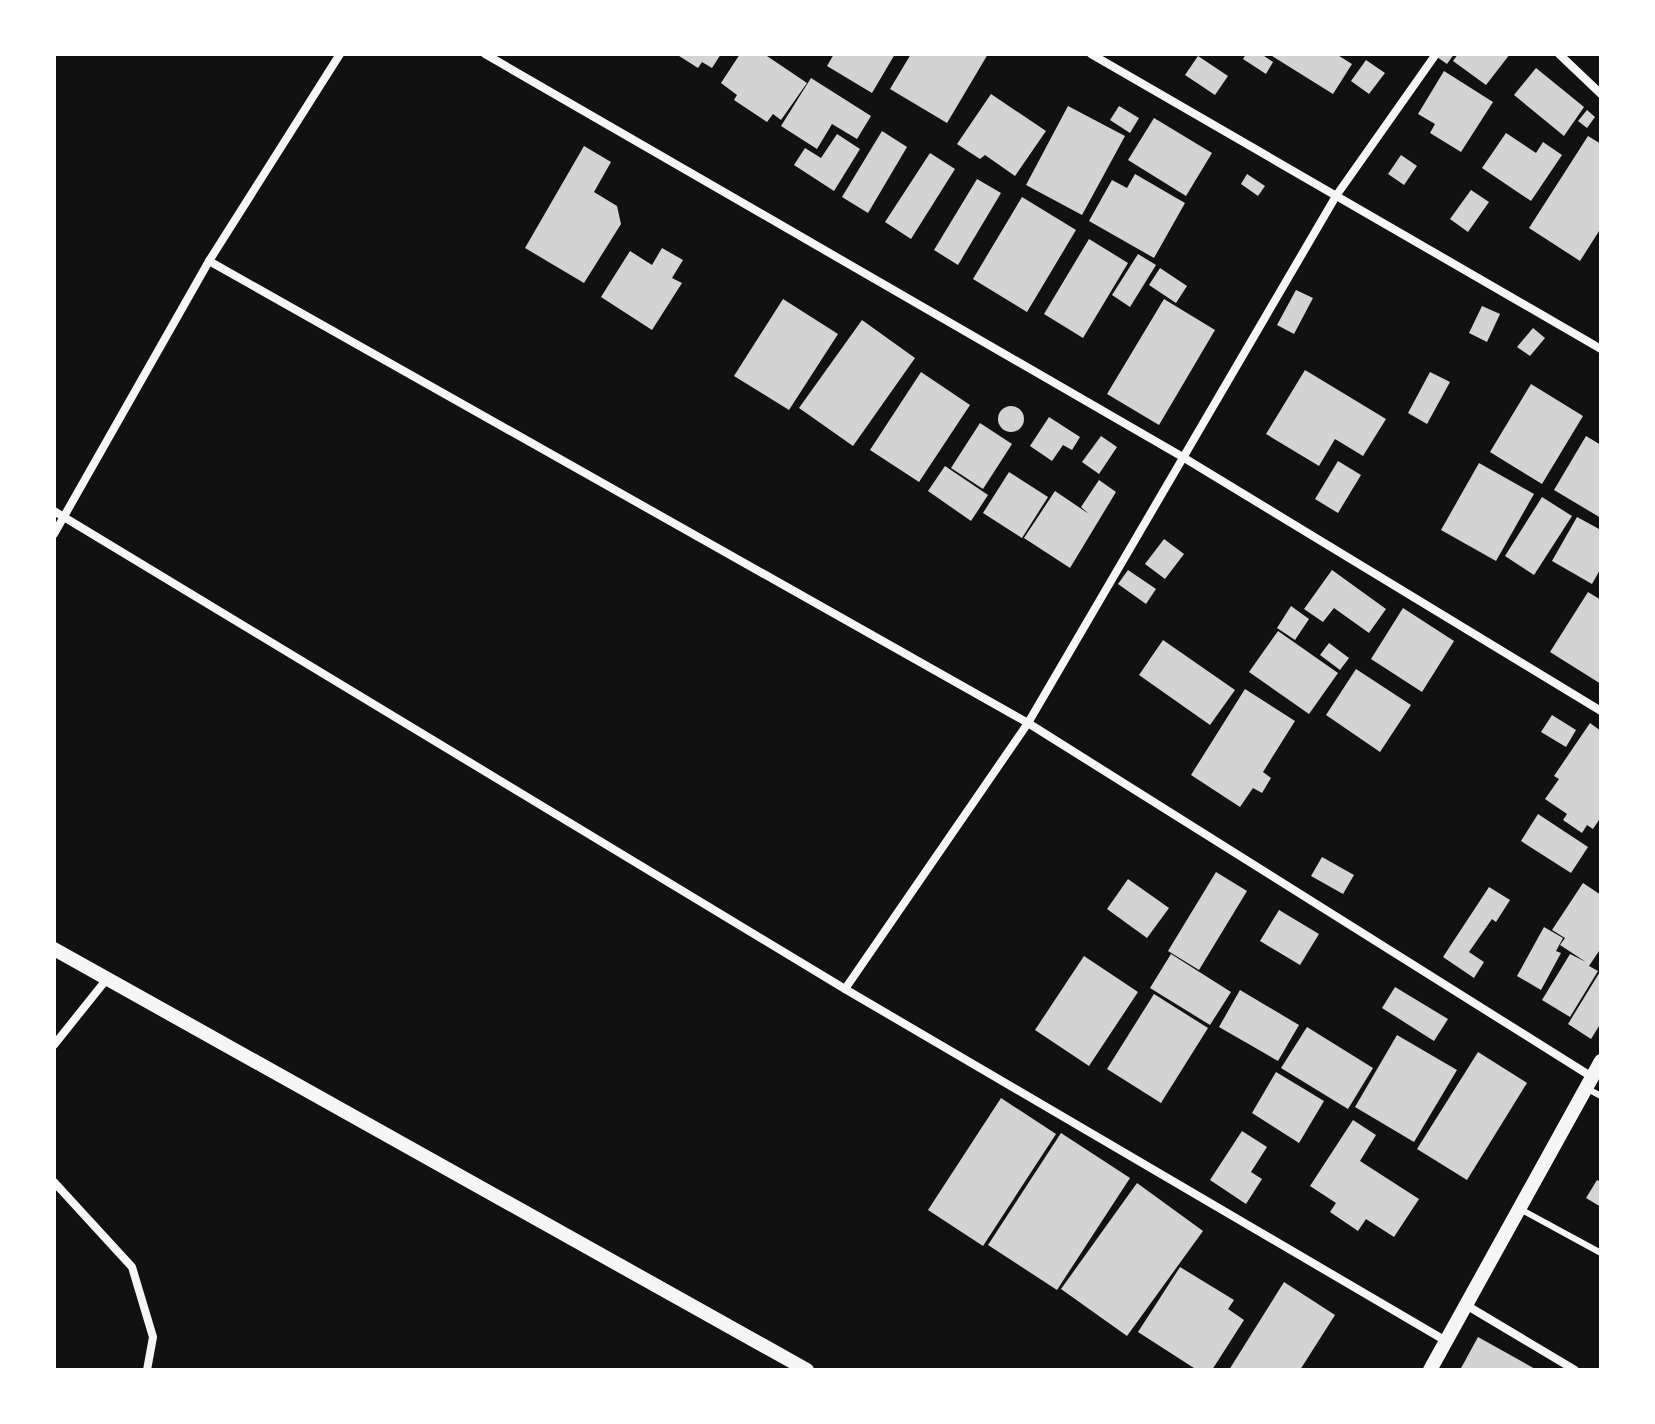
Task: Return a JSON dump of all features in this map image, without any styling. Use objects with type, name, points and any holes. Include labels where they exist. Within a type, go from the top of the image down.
[{"type":"street","points":[[54,534],[66,518],[209,261],[340,54]]},
{"type":"street","points":[[485,54],[1181,456],[1601,711]]},
{"type":"street","points":[[1091,54],[1601,349]]},
{"type":"street","points":[[845,989],[1028,723],[1181,456],[1336,196],[1436,54]]},
{"type":"street","points":[[1559,54],[1601,94]]},
{"type":"street","points":[[209,261],[1028,723],[1589,1082]]},
{"type":"street","points":[[54,511],[845,989],[1446,1341]]},
{"type":"street","points":[[54,949],[807,1370]]},
{"type":"street","points":[[54,1045],[106,980]]},
{"type":"street","points":[[1430,1370],[1601,1061]]},
{"type":"street","points":[[54,1182],[132,1267],[153,1337],[147,1370]]},
{"type":"street","points":[[1465,1305],[1575,1370]]},
{"type":"lane","points":[[1589,1082],[1601,1096]]},
{"type":"lane","points":[[1517,1208],[1601,1253]]},
{"type":"building","points":[[676,54],[721,54],[712,68],[702,62],[698,68]]},
{"type":"building","points":[[740,54],[764,54],[807,83],[781,120],[773,114],[767,122],[734,100],[737,95],[721,83]]},
{"type":"building","points":[[834,54],[895,54],[872,93],[827,66]]},
{"type":"building","points":[[911,54],[988,54],[947,123],[890,89]]},
{"type":"building","points":[[1246,54],[1261,54],[1273,62],[1266,74],[1243,59]]},
{"type":"building","points":[[1269,54],[1336,54],[1352,64],[1333,94]]},
{"type":"building","points":[[1439,54],[1454,54],[1447,64],[1437,57]]},
{"type":"building","points":[[1458,54],[1510,54],[1486,85],[1453,61]]},
{"type":"building","points":[[1198,56],[1228,76],[1215,95],[1185,75]]},
{"type":"building","points":[[1366,60],[1385,73],[1369,94],[1351,81]]},
{"type":"building","points":[[1536,68],[1584,107],[1564,136],[1514,95]]},
{"type":"building","points":[[1444,71],[1493,102],[1461,152],[1430,133],[1435,124],[1418,114]]},
{"type":"building","points":[[811,78],[871,116],[857,139],[832,124],[817,149],[781,126]]},
{"type":"building","points":[[991,94],[1046,131],[1015,176],[985,155],[980,159],[957,144]]},
{"type":"building","points":[[1068,106],[1125,136],[1082,215],[1026,185]]},
{"type":"building","points":[[1119,106],[1139,118],[1130,133],[1110,120]]},
{"type":"building","points":[[1587,110],[1595,117],[1587,128],[1578,121]]},
{"type":"building","points":[[1154,118],[1212,153],[1186,196],[1128,160]]},
{"type":"building","points":[[882,131],[907,147],[868,213],[842,197]]},
{"type":"building","points":[[1506,133],[1536,153],[1543,142],[1562,155],[1531,201],[1482,168]]},
{"type":"building","points":[[837,134],[860,149],[834,191],[794,165],[805,148],[821,158]]},
{"type":"building","points":[[1588,136],[1601,144],[1601,228],[1580,261],[1529,228]]},
{"type":"building","points":[[584,146],[611,162],[594,192],[617,206],[621,224],[584,283],[525,248]]},
{"type":"building","points":[[930,153],[955,169],[911,239],[885,222]]},
{"type":"building","points":[[1401,155],[1417,166],[1404,185],[1388,174]]},
{"type":"building","points":[[1135,174],[1185,203],[1154,258],[1089,221],[1112,180],[1127,188]]},
{"type":"building","points":[[1247,174],[1265,186],[1258,196],[1241,184]]},
{"type":"building","points":[[977,179],[1001,193],[958,265],[934,250]]},
{"type":"building","points":[[1471,190],[1489,202],[1468,232],[1450,219]]},
{"type":"building","points":[[1022,197],[1076,230],[1027,312],[973,279]]},
{"type":"building","points":[[1089,239],[1128,263],[1083,338],[1044,314]]},
{"type":"building","points":[[662,248],[683,260],[672,278],[682,283],[652,330],[601,297],[630,251],[652,265]]},
{"type":"building","points":[[1138,254],[1156,265],[1130,307],[1112,295]]},
{"type":"building","points":[[1160,268],[1187,286],[1176,303],[1149,285]]},
{"type":"building","points":[[1296,290],[1313,298],[1294,334],[1277,325]]},
{"type":"building","points":[[783,299],[838,334],[789,410],[734,376]]},
{"type":"building","points":[[1164,299],[1215,330],[1159,425],[1107,394]]},
{"type":"building","points":[[1482,306],[1500,314],[1487,342],[1469,333]]},
{"type":"building","points":[[862,320],[915,358],[853,446],[799,408]]},
{"type":"building","points":[[1533,328],[1545,338],[1530,356],[1517,347]]},
{"type":"building","points":[[1305,370],[1386,419],[1363,456],[1335,439],[1319,466],[1266,434]]},
{"type":"building","points":[[921,372],[970,405],[919,482],[870,450]]},
{"type":"building","points":[[1430,372],[1450,382],[1427,424],[1408,413]]},
{"type":"building","points":[[1531,384],[1583,416],[1542,484],[1490,452]]},
{"type":"building","points":[[1011,406],[1020,410],[1024,419],[1020,428],[1011,432],[1002,428],[998,419],[1002,410]]},
{"type":"building","points":[[1049,417],[1080,437],[1072,450],[1063,445],[1052,461],[1030,446]]},
{"type":"building","points":[[980,423],[1012,444],[983,489],[951,468]]},
{"type":"building","points":[[1101,436],[1117,447],[1099,474],[1082,462]]},
{"type":"building","points":[[1586,436],[1601,445],[1601,518],[1554,490]]},
{"type":"building","points":[[1338,461],[1361,475],[1338,513],[1315,499]]},
{"type":"building","points":[[1479,463],[1534,494],[1496,561],[1441,530]]},
{"type":"building","points":[[945,466],[988,495],[971,521],[928,491]]},
{"type":"building","points":[[1009,472],[1048,497],[1022,538],[983,513]]},
{"type":"building","points":[[1099,480],[1116,492],[1070,568],[1024,538],[1055,491],[1089,514],[1081,507]]},
{"type":"building","points":[[1542,497],[1572,516],[1534,575],[1505,556]]},
{"type":"building","points":[[1577,517],[1601,530],[1601,568],[1592,584],[1552,561]]},
{"type":"building","points":[[1164,539],[1184,554],[1165,579],[1145,564]]},
{"type":"building","points":[[1128,570],[1156,589],[1146,604],[1118,584]]},
{"type":"building","points":[[1332,570],[1386,609],[1369,633],[1334,608],[1323,622],[1304,609]]},
{"type":"building","points":[[1588,592],[1601,600],[1601,684],[1550,652]]},
{"type":"building","points":[[1291,606],[1309,619],[1295,640],[1277,628]]},
{"type":"building","points":[[1403,608],[1454,641],[1422,692],[1371,659]]},
{"type":"building","points":[[1278,631],[1338,673],[1309,714],[1249,672]]},
{"type":"building","points":[[1163,640],[1235,690],[1210,725],[1139,675]]},
{"type":"building","points":[[1329,643],[1349,658],[1340,670],[1320,655]]},
{"type":"building","points":[[1356,669],[1411,705],[1380,752],[1326,715]]},
{"type":"building","points":[[1245,689],[1295,721],[1263,772],[1271,778],[1262,793],[1253,788],[1240,807],[1191,775]]},
{"type":"building","points":[[1552,715],[1576,730],[1566,747],[1541,732]]},
{"type":"building","points":[[1590,723],[1601,731],[1601,817],[1593,829],[1587,825],[1582,833],[1563,820],[1567,814],[1545,799],[1559,779],[1554,776]]},
{"type":"building","points":[[1538,814],[1588,847],[1571,873],[1521,841]]},
{"type":"building","points":[[1322,857],[1354,875],[1343,894],[1311,876]]},
{"type":"building","points":[[1216,872],[1247,891],[1199,970],[1168,951]]},
{"type":"building","points":[[1128,879],[1169,908],[1147,938],[1107,909]]},
{"type":"building","points":[[1583,883],[1601,895],[1601,948],[1589,966],[1598,971],[1570,1017],[1542,1000],[1570,954],[1586,962],[1560,945],[1565,938],[1552,930]]},
{"type":"building","points":[[1489,887],[1510,900],[1496,922],[1492,919],[1469,952],[1484,962],[1474,978],[1443,957]]},
{"type":"building","points":[[1279,910],[1319,934],[1300,965],[1260,941]]},
{"type":"building","points":[[1544,927],[1563,938],[1556,951],[1561,953],[1541,990],[1517,976]]},
{"type":"building","points":[[1171,954],[1231,992],[1210,1025],[1150,988]]},
{"type":"building","points":[[1084,956],[1138,992],[1089,1066],[1035,1030]]},
{"type":"building","points":[[1601,970],[1601,1023],[1591,1039],[1568,1024]]},
{"type":"building","points":[[1395,987],[1448,1019],[1434,1041],[1382,1008]]},
{"type":"building","points":[[1240,990],[1299,1025],[1278,1061],[1219,1027]]},
{"type":"building","points":[[1154,994],[1208,1028],[1161,1103],[1107,1069]]},
{"type":"building","points":[[1307,1027],[1373,1068],[1348,1109],[1281,1068]]},
{"type":"building","points":[[1397,1035],[1457,1070],[1414,1142],[1355,1107]]},
{"type":"building","points":[[1478,1052],[1527,1083],[1467,1180],[1417,1149]]},
{"type":"building","points":[[1276,1072],[1324,1101],[1299,1143],[1252,1113]]},
{"type":"building","points":[[1001,1098],[1056,1134],[983,1246],[928,1210]]},
{"type":"building","points":[[1353,1120],[1376,1135],[1360,1161],[1419,1199],[1394,1237],[1366,1219],[1358,1231],[1330,1212],[1336,1203],[1310,1186]]},
{"type":"building","points":[[1242,1131],[1267,1147],[1251,1172],[1262,1179],[1246,1204],[1210,1180]]},
{"type":"building","points":[[1061,1133],[1130,1178],[1057,1290],[988,1245]]},
{"type":"building","points":[[1597,1180],[1601,1182],[1601,1207],[1586,1198]]},
{"type":"building","points":[[1137,1183],[1203,1231],[1127,1336],[1061,1289]]},
{"type":"building","points":[[1180,1267],[1234,1300],[1228,1309],[1244,1320],[1212,1370],[1197,1370],[1138,1332]]},
{"type":"building","points":[[1284,1282],[1335,1315],[1300,1370],[1229,1370]]},
{"type":"building","points":[[1478,1337],[1537,1370],[1460,1370]]}]
